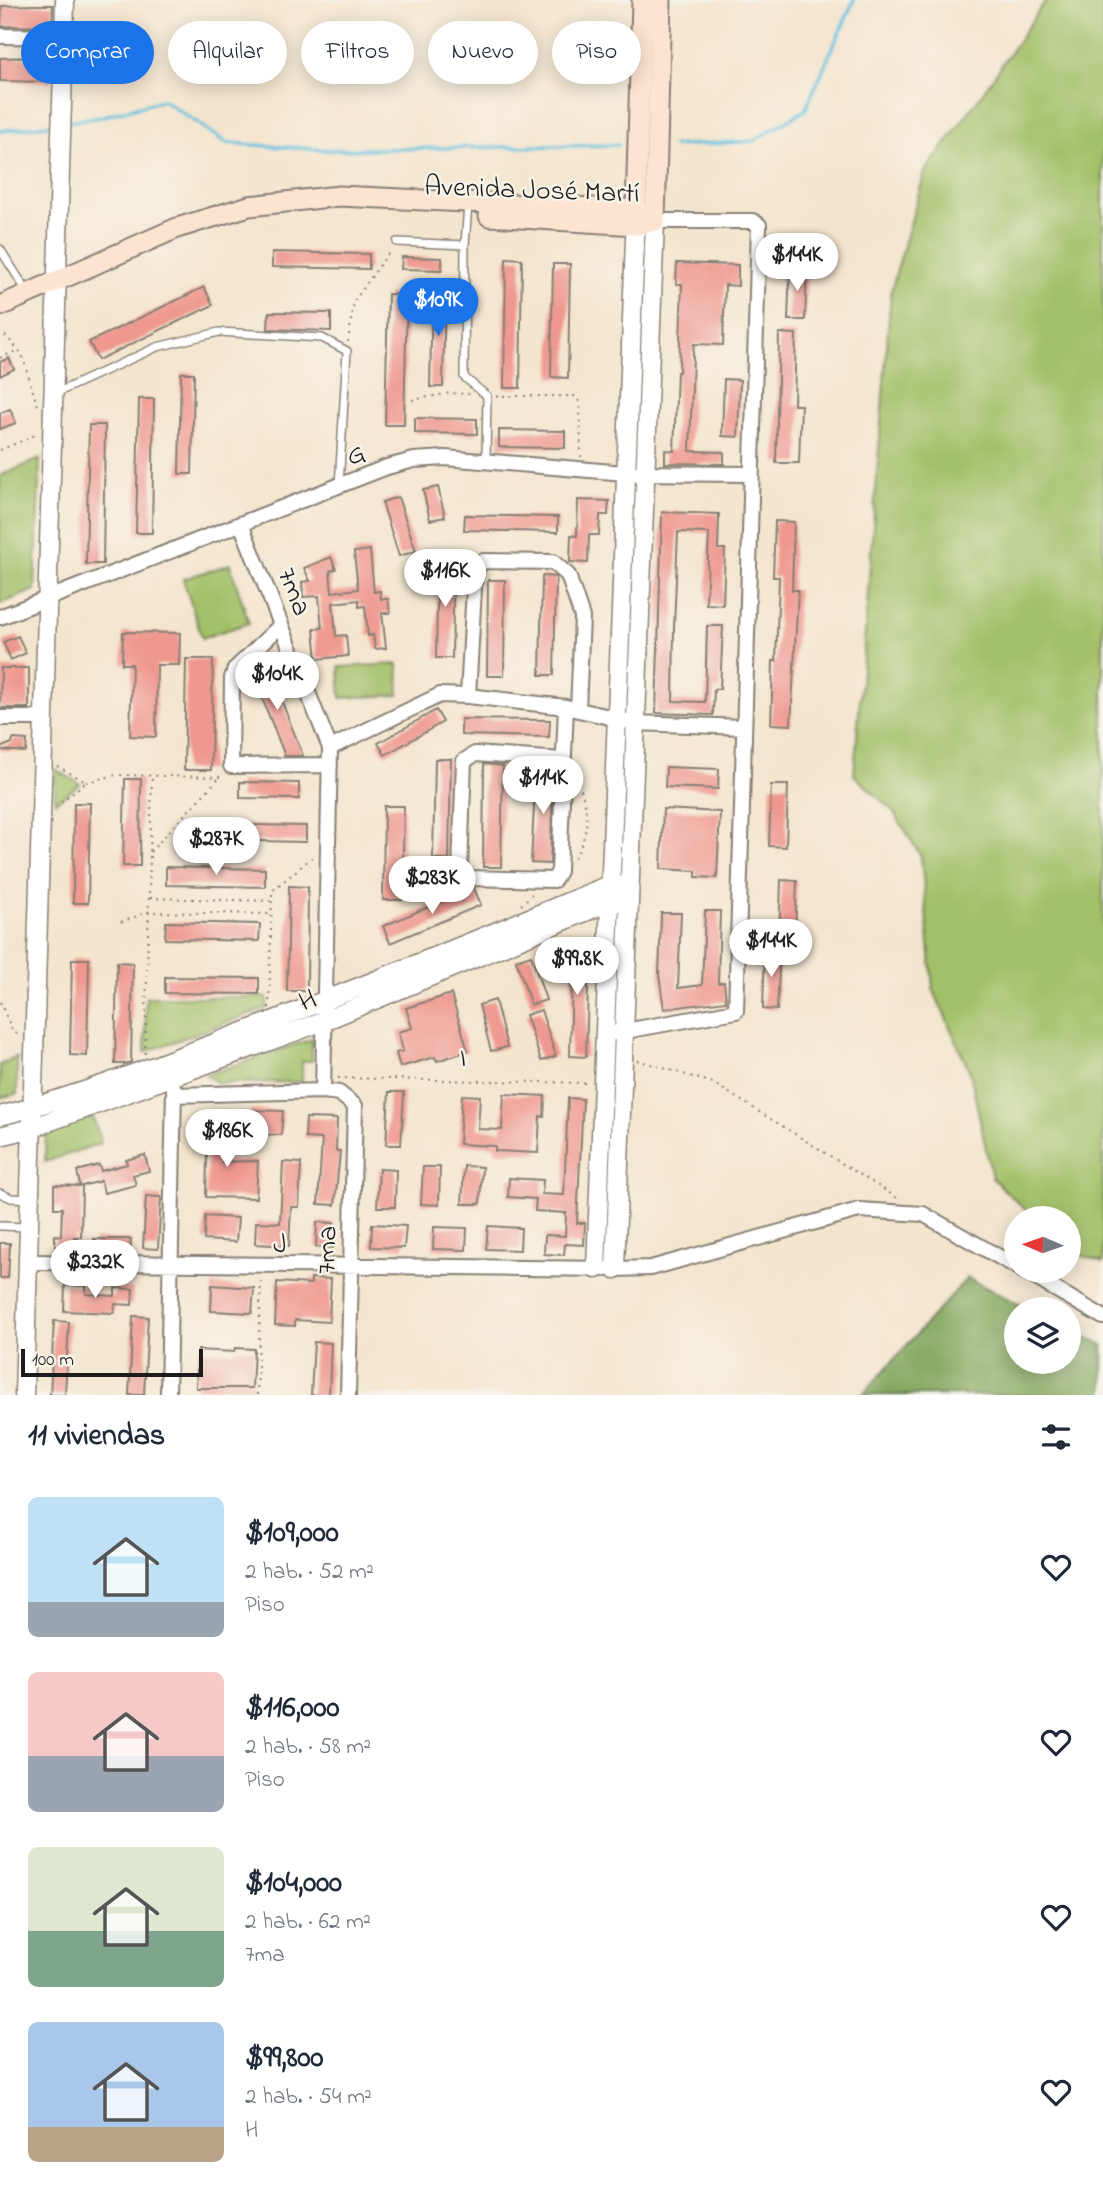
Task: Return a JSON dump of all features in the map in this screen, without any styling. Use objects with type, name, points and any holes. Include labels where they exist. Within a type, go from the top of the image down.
[{"type":"main road","points":[[642,0],[648,132]]},
{"type":"main road","points":[[643,218],[661,0]]},
{"type":"main road","name":"Avenida José Martí","points":[[2,326],[56,286],[177,228],[249,206],[339,196],[468,208],[643,218]]},
{"type":"main road","name":"Avenida José Martí","points":[[0,306],[28,293],[56,286]]},
{"type":"street","points":[[64,21],[65,0]]},
{"type":"street","points":[[0,36],[21,36]]},
{"type":"street","points":[[24,1395],[62,84]]},
{"type":"street","points":[[596,1269],[625,473],[643,218]]},
{"type":"street","points":[[615,1269],[644,473],[643,218]]},
{"type":"street","points":[[604,1035],[736,1011],[759,225],[753,221],[643,218]]},
{"type":"street","name":"G","points":[[0,617],[387,467],[414,460],[445,458],[625,473],[751,474]]},
{"type":"street","name":"7ma","points":[[241,524],[330,748],[323,1085],[355,1106],[348,1395]]},
{"type":"street","points":[[468,696],[475,570],[483,561],[552,562],[568,575],[582,617],[563,760],[559,871],[554,880],[467,878],[460,869],[464,761],[475,754],[563,760]]},
{"type":"street","points":[[281,625],[235,669],[232,678],[231,766],[330,765]]},
{"type":"street","points":[[330,748],[440,695],[572,708],[635,723],[744,727]]},
{"type":"street","points":[[0,718],[44,718]]},
{"type":"street","name":"H","points":[[0,1116],[32,1108],[144,1069],[174,1077],[268,1023],[609,893],[628,894]]},
{"type":"street","name":"H","points":[[0,1136],[32,1128],[324,1021],[609,893]]},
{"type":"street","points":[[168,1395],[174,1077],[323,1085]]},
{"type":"street","name":"J","points":[[28,1262],[651,1268],[859,1210],[923,1214],[1004,1261]]},
{"type":"street","points":[[1044,1283],[1103,1317]]},
{"type":"lane","points":[[468,208],[465,245],[464,377],[487,396],[486,462]]},
{"type":"lane","points":[[397,242],[465,245]]},
{"type":"lane","points":[[0,249],[28,293]]},
{"type":"lane","points":[[53,394],[157,347],[219,332],[322,338],[347,351],[339,486]]},
{"type":"lane","points":[[0,1193],[11,1198],[30,1199]]},
{"type":"lane","points":[[0,1226],[29,1227]]},
{"type":"path","points":[[347,351],[354,301],[397,242]]},
{"type":"path","points":[[2,326],[22,355],[37,406]]},
{"type":"path","points":[[0,358],[18,350]]},
{"type":"path","points":[[412,400],[450,393],[487,396],[575,396],[580,403],[582,470]]},
{"type":"path","points":[[0,450],[52,427]]},
{"type":"path","points":[[43,757],[86,782]]},
{"type":"path","points":[[150,852],[231,766]]},
{"type":"path","points":[[41,817],[86,782],[116,775],[220,777]]},
{"type":"path","points":[[144,1069],[152,776]]},
{"type":"path","points":[[268,1023],[272,891],[328,844]]},
{"type":"path","points":[[149,898],[272,901]]},
{"type":"path","points":[[121,922],[148,912],[272,914]]},
{"type":"path","points":[[0,1002],[13,1032],[34,1038]]},
{"type":"path","points":[[623,1055],[713,1083],[900,1199]]},
{"type":"path","name":"I","points":[[323,1085],[603,1084]]},
{"type":"path","points":[[257,1395],[262,1266]]},
{"type":"green space","points":[[1046,0],[1103,0],[1103,1263],[1082,1256],[1082,1206],[1021,1206],[992,1178],[970,1072],[933,989],[921,856],[893,811],[854,775],[891,291],[925,172]]},
{"type":"green space","points":[[40,459],[35,590],[0,604],[0,476]]},
{"type":"green space","points":[[230,564],[249,623],[202,638],[183,579]]},
{"type":"green space","points":[[398,664],[399,695],[341,698],[339,667]]},
{"type":"green space","points":[[55,769],[80,784],[55,802]]},
{"type":"green space","points":[[146,997],[267,997],[267,1008],[145,1052]]},
{"type":"green space","points":[[312,1039],[312,1061],[302,1061],[302,1082],[218,1083],[206,1075]]},
{"type":"green space","points":[[17,1057],[17,1094],[0,1098],[0,1065]]},
{"type":"green space","points":[[93,1117],[101,1143],[45,1162],[46,1133]]},
{"type":"green space","points":[[967,1278],[1005,1297],[1004,1374],[1081,1374],[1081,1335],[1103,1345],[1103,1395],[862,1395]]},
{"type":"building","points":[[53,5],[52,21],[21,21],[21,26],[1,26],[2,6]]},
{"type":"building","points":[[0,58],[21,58],[21,81],[0,81]]},
{"type":"building","points":[[272,252],[369,254],[369,269],[272,267]]},
{"type":"building","points":[[402,257],[442,258],[442,270],[401,269]]},
{"type":"building","points":[[506,258],[522,259],[520,388],[504,388]]},
{"type":"building","points":[[677,263],[738,265],[738,286],[725,285],[723,345],[694,344],[693,355],[690,451],[724,452],[724,464],[665,463],[665,450],[674,451],[679,372],[682,284],[676,284]]},
{"type":"building","points":[[553,264],[570,264],[568,378],[551,377]]},
{"type":"building","points":[[790,266],[807,267],[805,320],[788,320]]},
{"type":"building","points":[[204,287],[213,305],[98,360],[89,342]]},
{"type":"building","points":[[432,289],[445,289],[443,387],[430,387]]},
{"type":"building","points":[[388,294],[407,295],[404,425],[385,425]]},
{"type":"building","points":[[269,312],[331,313],[331,331],[268,329]]},
{"type":"building","points":[[779,333],[796,334],[794,405],[801,405],[799,463],[776,463]]},
{"type":"building","points":[[9,358],[14,369],[0,376],[0,362]]},
{"type":"building","points":[[181,373],[194,373],[192,474],[179,474]]},
{"type":"building","points":[[724,379],[740,380],[738,437],[722,436]]},
{"type":"building","points":[[139,399],[154,399],[152,533],[136,533]]},
{"type":"building","points":[[10,409],[16,423],[0,429],[0,413]]},
{"type":"building","points":[[415,418],[477,419],[477,434],[415,433]]},
{"type":"building","points":[[89,425],[105,425],[103,564],[86,564]]},
{"type":"building","points":[[499,430],[565,431],[565,448],[499,447]]},
{"type":"building","points":[[438,487],[445,517],[430,520],[423,490]]},
{"type":"building","points":[[398,497],[416,551],[399,556],[382,502]]},
{"type":"building","points":[[578,500],[609,501],[608,515],[600,515],[599,535],[589,535],[588,563],[570,562],[571,535],[577,536]]},
{"type":"building","points":[[662,512],[719,514],[718,549],[725,549],[723,605],[706,604],[709,533],[678,532],[674,627],[673,701],[705,702],[707,626],[723,626],[720,689],[714,689],[713,715],[656,713]]},
{"type":"building","points":[[465,515],[558,517],[558,532],[464,530]]},
{"type":"building","points":[[775,521],[794,522],[792,590],[798,590],[791,725],[771,724],[779,577],[773,577]]},
{"type":"building","points":[[370,550],[374,592],[380,591],[381,599],[388,599],[390,613],[382,613],[386,648],[375,649],[373,635],[368,636],[365,606],[359,607],[359,600],[333,603],[336,636],[346,635],[348,656],[317,659],[314,629],[322,628],[319,596],[303,597],[302,582],[310,581],[304,568],[331,557],[336,569],[330,571],[332,592],[358,589],[354,552]]},
{"type":"building","points":[[438,561],[454,561],[452,658],[436,658]]},
{"type":"building","points":[[542,576],[556,577],[554,675],[540,675]]},
{"type":"building","points":[[488,580],[505,580],[504,676],[487,676]]},
{"type":"building","points":[[123,632],[180,633],[179,665],[157,665],[156,737],[130,736],[132,664],[122,664]]},
{"type":"building","points":[[18,636],[26,653],[11,660],[3,642]]},
{"type":"building","points":[[186,659],[213,659],[211,770],[184,770]]},
{"type":"building","points":[[268,666],[303,756],[285,756],[252,673]]},
{"type":"building","points":[[1,668],[29,668],[29,708],[0,708]]},
{"type":"building","points":[[436,710],[443,722],[385,755],[378,743]]},
{"type":"building","points":[[461,719],[550,720],[549,737],[461,735]]},
{"type":"building","points":[[13,739],[27,740],[26,752],[0,750],[12,743]]},
{"type":"building","points":[[435,759],[451,759],[449,859],[433,859]]},
{"type":"building","points":[[484,764],[503,766],[501,867],[483,867]]},
{"type":"building","points":[[666,767],[719,769],[718,789],[665,787]]},
{"type":"building","points":[[536,768],[554,769],[550,864],[531,863]]},
{"type":"building","points":[[125,779],[141,779],[140,866],[123,866]]},
{"type":"building","points":[[240,782],[299,783],[299,799],[240,798]]},
{"type":"building","points":[[771,785],[788,785],[786,847],[769,846]]},
{"type":"building","points":[[74,803],[90,803],[88,903],[73,903]]},
{"type":"building","points":[[384,806],[404,806],[402,900],[383,900]]},
{"type":"building","points":[[663,809],[720,812],[717,878],[696,877],[696,871],[661,869]]},
{"type":"building","points":[[210,824],[306,826],[306,842],[209,840]]},
{"type":"building","points":[[166,867],[265,869],[265,887],[166,885]]},
{"type":"building","points":[[781,880],[797,881],[795,941],[779,940]]},
{"type":"building","points":[[289,886],[308,887],[307,991],[287,991]]},
{"type":"building","points":[[474,888],[481,905],[390,943],[383,926]]},
{"type":"building","points":[[705,911],[720,911],[718,983],[724,982],[726,1001],[664,1009],[659,975],[661,913],[681,913],[678,988],[702,985]]},
{"type":"building","points":[[166,922],[260,924],[259,941],[165,939]]},
{"type":"building","points":[[765,949],[780,950],[777,1010],[763,1009]]},
{"type":"building","points":[[559,950],[589,951],[586,1057],[570,1056],[572,971],[558,971]]},
{"type":"building","points":[[531,955],[546,1000],[531,1005],[516,960]]},
{"type":"building","points":[[72,959],[89,959],[87,1056],[70,1055]]},
{"type":"building","points":[[117,962],[133,963],[131,1062],[126,1064],[115,1064]]},
{"type":"building","points":[[165,977],[259,978],[259,994],[165,993]]},
{"type":"building","points":[[451,994],[468,1051],[437,1061],[435,1057],[400,1067],[396,1053],[403,1051],[398,1032],[412,1028],[406,1008]]},
{"type":"building","points":[[495,1000],[507,1047],[491,1051],[479,1005]]},
{"type":"building","points":[[541,1010],[556,1056],[541,1061],[526,1015]]},
{"type":"building","points":[[389,1092],[404,1092],[401,1145],[386,1145]]},
{"type":"building","points":[[504,1094],[545,1096],[544,1117],[540,1116],[538,1153],[495,1151],[495,1146],[459,1144],[462,1095],[480,1096],[478,1129],[502,1130]]},
{"type":"building","points":[[568,1098],[583,1099],[577,1223],[585,1223],[584,1245],[565,1244],[564,1255],[544,1254],[545,1235],[565,1236],[566,1213],[535,1211],[536,1199],[508,1197],[509,1178],[543,1180],[542,1194],[564,1195]]},
{"type":"building","points":[[250,1110],[283,1111],[281,1135],[249,1134]]},
{"type":"building","points":[[306,1118],[337,1119],[336,1151],[340,1151],[335,1205],[318,1204],[322,1139],[305,1138]]},
{"type":"building","points":[[208,1119],[224,1119],[222,1162],[258,1161],[256,1198],[206,1197]]},
{"type":"building","points":[[145,1155],[149,1171],[133,1175],[136,1185],[104,1193],[101,1181],[82,1186],[81,1237],[74,1237],[74,1253],[55,1253],[55,1235],[61,1236],[62,1208],[54,1208],[54,1185],[80,1186],[77,1171],[99,1165],[101,1171],[127,1164],[126,1160]]},
{"type":"building","points":[[283,1162],[301,1163],[299,1207],[291,1207],[289,1246],[255,1244],[256,1222],[280,1223]]},
{"type":"building","points":[[464,1166],[482,1167],[480,1204],[462,1204]]},
{"type":"building","points":[[423,1167],[440,1167],[439,1205],[421,1204]]},
{"type":"building","points":[[379,1169],[396,1170],[395,1207],[377,1207]]},
{"type":"building","points":[[146,1196],[161,1197],[158,1249],[143,1248]]},
{"type":"building","points":[[205,1216],[238,1218],[236,1242],[204,1240]]},
{"type":"building","points":[[317,1222],[334,1223],[333,1248],[316,1247]]},
{"type":"building","points":[[372,1224],[406,1226],[404,1248],[371,1247]]},
{"type":"building","points":[[488,1226],[521,1228],[520,1250],[486,1249]]},
{"type":"building","points":[[434,1227],[467,1228],[466,1250],[433,1249]]},
{"type":"building","points":[[94,1239],[131,1239],[130,1254],[94,1253]]},
{"type":"building","points":[[0,1243],[10,1243],[8,1278],[0,1278]]},
{"type":"building","points":[[311,1278],[331,1279],[329,1322],[295,1320],[295,1326],[275,1325],[277,1282],[311,1284]]},
{"type":"building","points":[[65,1285],[86,1286],[86,1294],[115,1296],[115,1288],[133,1289],[132,1305],[115,1304],[114,1313],[64,1311]]},
{"type":"building","points":[[212,1285],[254,1288],[252,1313],[211,1311]]},
{"type":"building","points":[[133,1316],[148,1317],[144,1395],[129,1395]]},
{"type":"building","points":[[54,1321],[69,1322],[65,1395],[50,1395]]},
{"type":"building","points":[[314,1342],[331,1343],[329,1395],[311,1395]]},
{"type":"building","points":[[235,1348],[254,1349],[252,1388],[196,1388],[198,1350],[234,1352]]},
{"type":"waterway","points":[[673,146],[753,141],[805,110],[854,0]]},
{"type":"waterway","points":[[65,122],[100,117],[163,100],[227,143],[326,150],[618,145]]},
{"type":"waterway","points":[[0,131],[54,124]]}]
